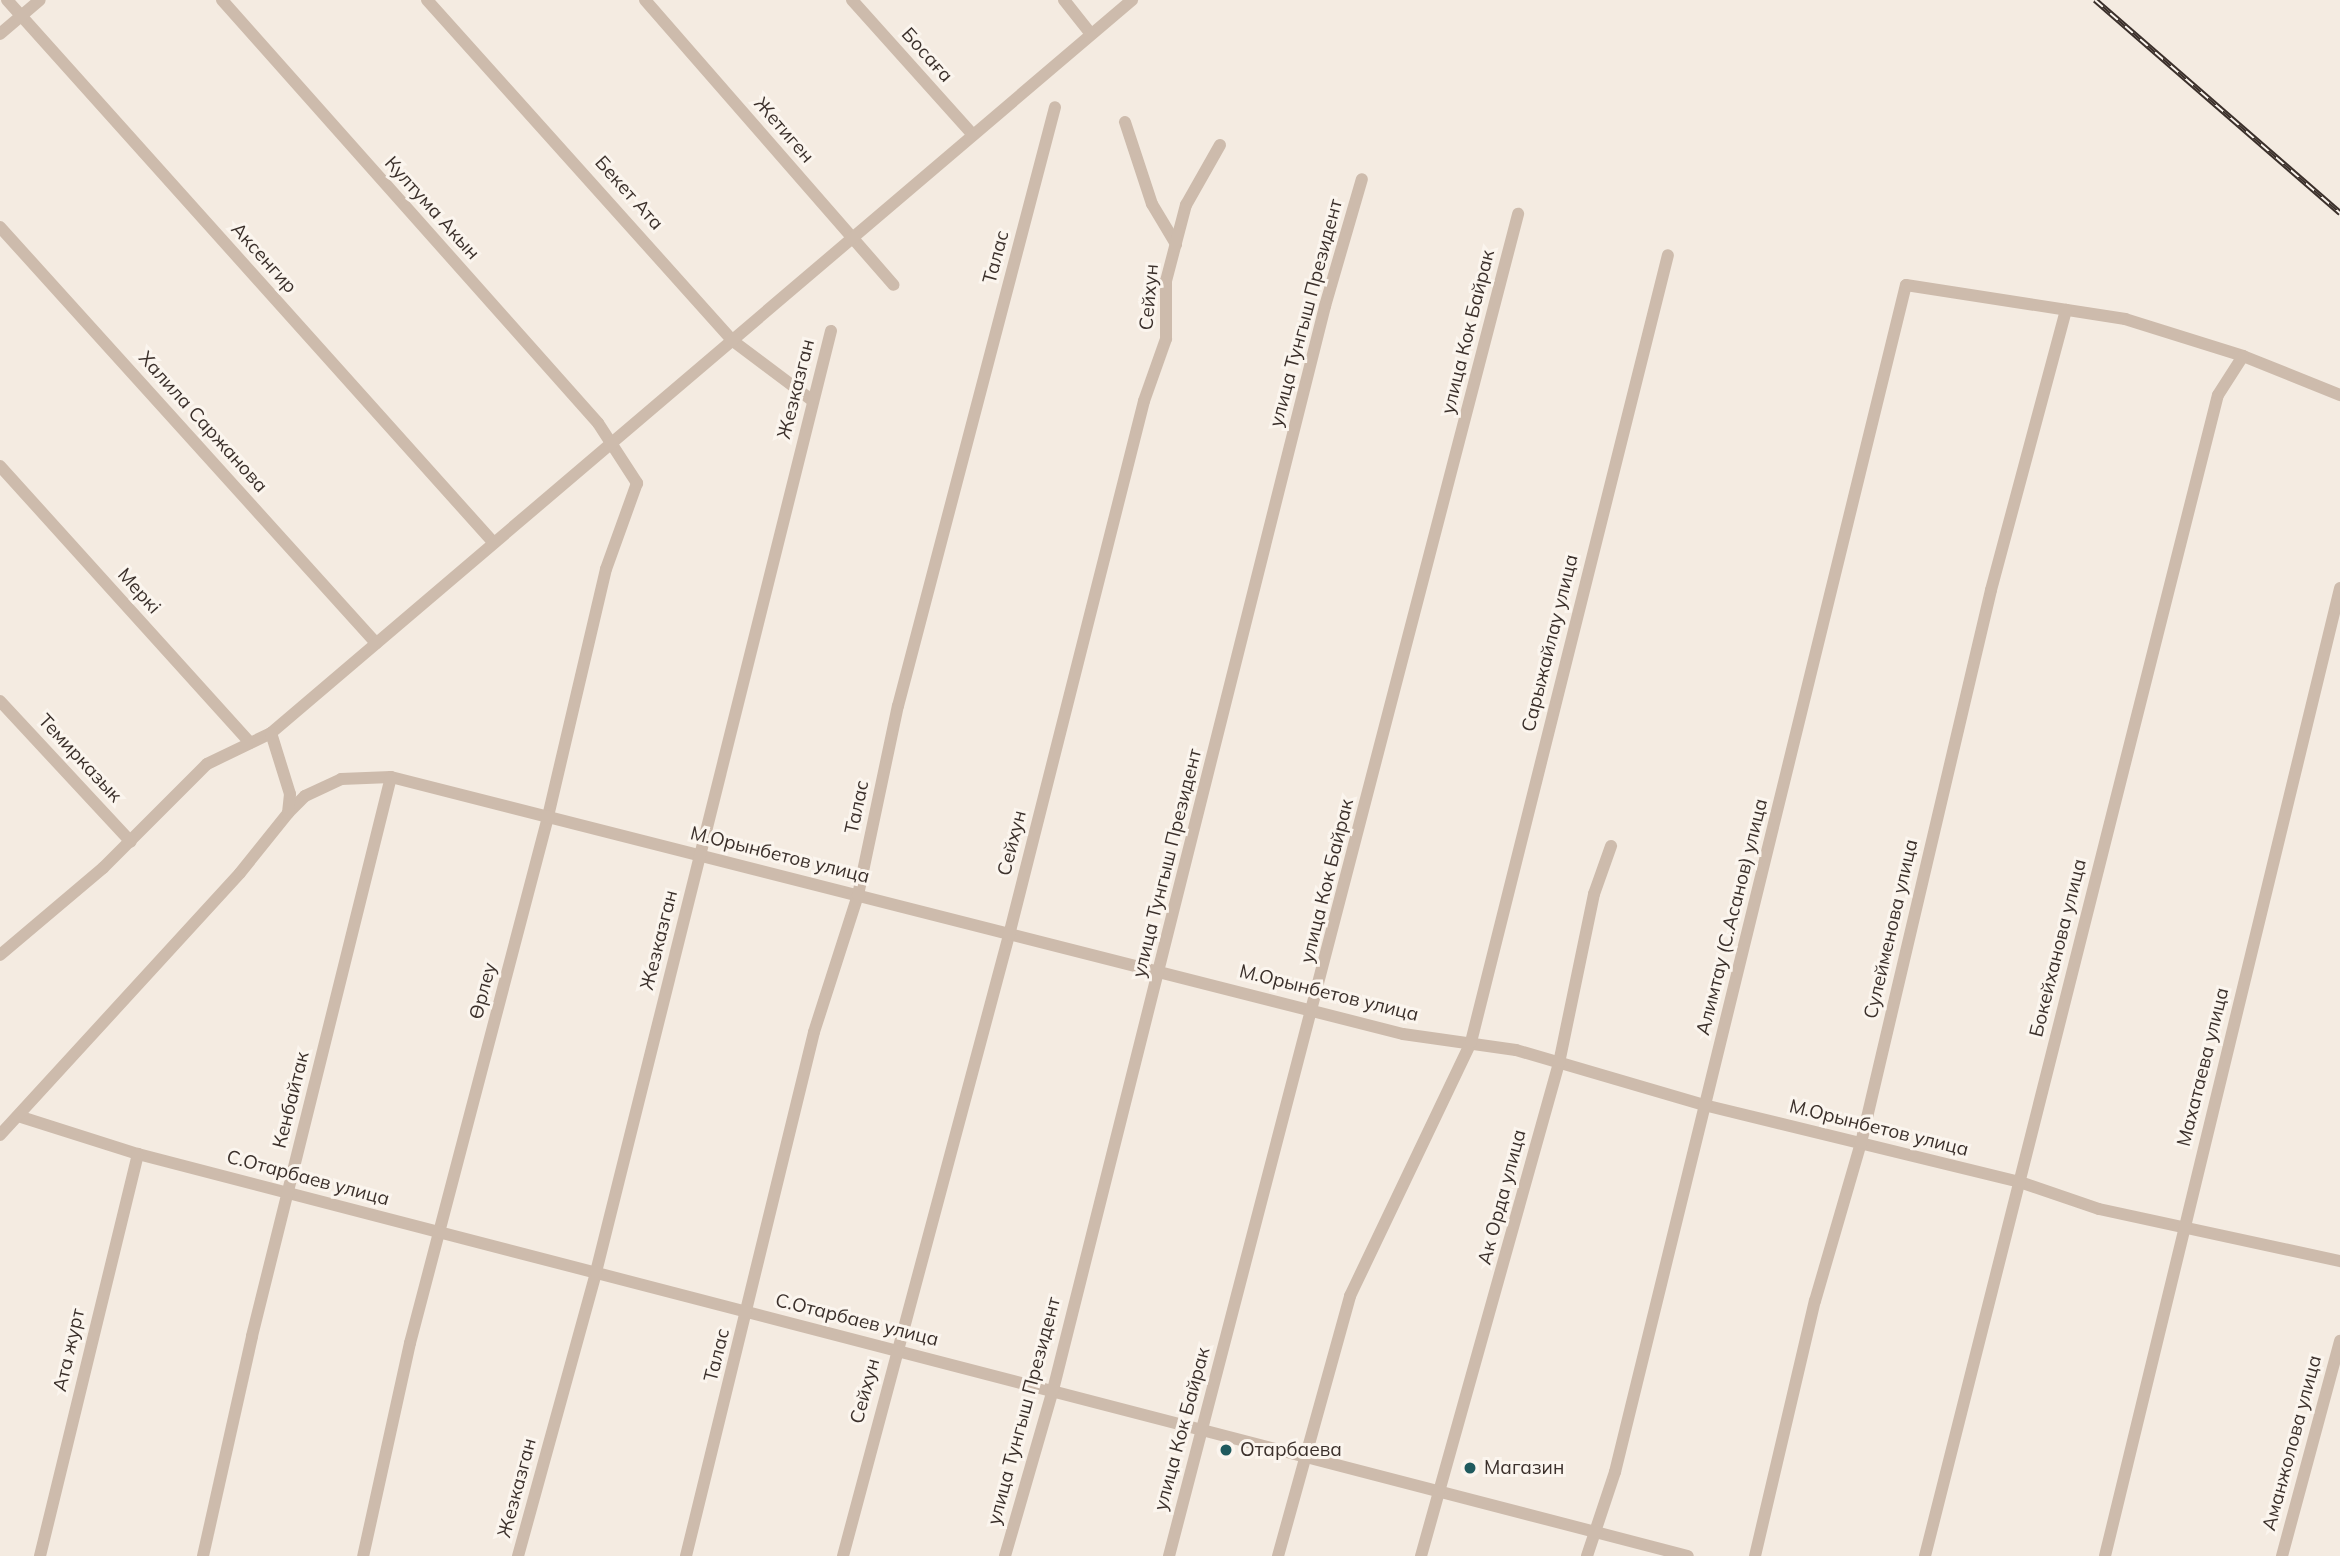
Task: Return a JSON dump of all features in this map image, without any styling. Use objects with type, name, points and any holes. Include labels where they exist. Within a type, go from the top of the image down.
[{"type":"street","name":"Аксенгир","points":[[7,0],[493,542]]},
{"type":"street","points":[[0,34],[40,0]]},
{"type":"street","name":"Култума Акын","points":[[222,0],[598,423],[610,444]]},
{"type":"street","name":"Бекет Ата","points":[[427,0],[733,341],[813,401]]},
{"type":"street","name":"Жетиген","points":[[645,0],[894,285]]},
{"type":"street","name":"Босаға","points":[[852,0],[973,135]]},
{"type":"street","points":[[1064,0],[1091,34]]},
{"type":"street","points":[[2,949],[131,842],[207,764],[271,733],[1132,0]]},
{"type":"street","name":"Талас","points":[[686,1556],[814,1032],[858,895],[898,706],[1055,107]]},
{"type":"street","points":[[1125,122],[1153,204],[1176,244]]},
{"type":"street","name":"Сейхун","points":[[843,1556],[895,1352],[1009,935],[1144,401],[1166,339],[1166,281],[1186,205],[1220,145]]},
{"type":"street","name":"улица Тунгыш Президент","points":[[1005,1556],[1053,1390],[1325,306],[1362,179]]},
{"type":"street","name":"улица Кок Байрак","points":[[1170,1556],[1315,1008],[1518,214]]},
{"type":"street","name":"Халила Саржанова","points":[[0,227],[376,643]]},
{"type":"street","name":"Сарыжайлау улица","points":[[1278,1556],[1303,1454],[1328,1369],[1370,1246],[1471,1042],[1668,255]]},
{"type":"street","name":"Алимтау (С.Асанов) улица","points":[[1587,1556],[1615,1472],[1906,285],[2066,310]]},
{"type":"street","points":[[2066,310],[2125,319],[2244,356],[2340,395]]},
{"type":"street","name":"Сулейменова улица","points":[[1755,1556],[1815,1301],[1861,1143],[1952,745],[2066,310]]},
{"type":"street","name":"Жезказган","points":[[518,1556],[596,1272],[831,331]]},
{"type":"street","name":"Бокейханова улица","points":[[1925,1556],[2218,395],[2244,356]]},
{"type":"street","name":"Өрлеу","points":[[363,1556],[440,1232],[548,817],[606,569],[636,494],[637,483],[610,444]]},
{"type":"street","name":"Меркі","points":[[0,466],[250,743]]},
{"type":"street","name":"Махатаева улица","points":[[2105,1556],[2340,588]]},
{"type":"street","name":"Темирказык","points":[[0,701],[131,842]]},
{"type":"street","points":[[271,733],[290,794],[288,813]]},
{"type":"street","name":"М.Орынбетов улица","points":[[0,1135],[240,873],[305,796],[341,779],[391,777],[1009,935],[1315,1008],[1403,1034],[1471,1042],[1559,1063],[1704,1105],[2020,1182],[2099,1209],[2340,1261]]},
{"type":"street","name":"Кенбайтак","points":[[203,1556],[288,1193],[391,777]]},
{"type":"street","name":"Ак Орда улица","points":[[1421,1556],[1436,1492],[1462,1415],[1559,1063],[1594,894],[1611,846]]},
{"type":"street","name":"С.Отарбаев улица","points":[[18,1116],[138,1154],[895,1352],[1205,1427],[1436,1492],[1688,1556]]},
{"type":"street","name":"Ата журт","points":[[40,1556],[138,1154]]},
{"type":"street","name":"Аманжолова улица","points":[[2282,1556],[2340,1341]]},
{"type":"railway","points":[[2095,0],[2340,213]]},
{"type":"place","name":"Отарбаева","points":[[1226,1450]]},
{"type":"place","name":"Магазин","points":[[1470,1468]]}]
